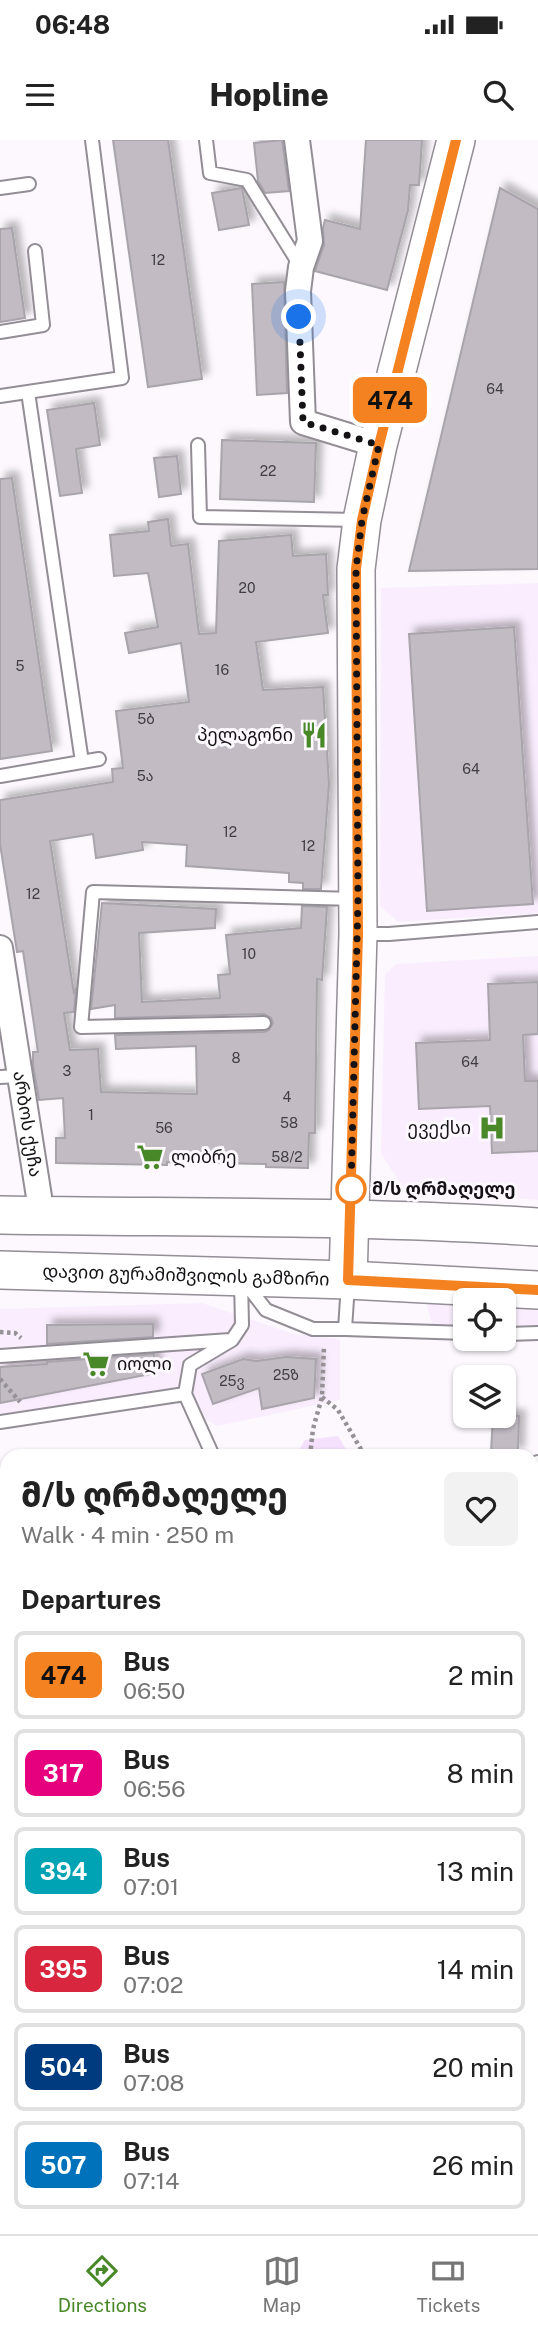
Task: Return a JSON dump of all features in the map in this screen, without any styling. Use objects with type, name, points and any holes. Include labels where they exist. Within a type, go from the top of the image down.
[{"type":"main road","points":[[348,1280],[358,916],[356,569],[362,520],[379,445],[456,140]]},
{"type":"main road","points":[[0,1215],[455,1221],[538,1227]]},
{"type":"main road","name":"დავით გურამიშვილის გამზირი","points":[[0,1270],[348,1280],[538,1290]]},
{"type":"street","points":[[297,140],[310,241],[301,267],[298,290],[303,422],[379,445]]},
{"type":"street","name":"არბოს ქუჩა","points":[[0,948],[10,1077],[42,1216]]},
{"type":"lane","points":[[0,396],[122,378],[92,140]]},
{"type":"lane","points":[[206,140],[211,173],[247,180],[301,267]]},
{"type":"lane","points":[[0,188],[29,184]]},
{"type":"lane","points":[[0,332],[43,325],[35,251]]},
{"type":"lane","points":[[28,392],[82,762]]},
{"type":"lane","points":[[198,445],[200,517],[362,520]]},
{"type":"lane","points":[[0,776],[99,759]]},
{"type":"lane","points":[[264,1023],[81,1027],[93,892],[358,916],[389,934],[538,922]]},
{"type":"lane","points":[[241,1279],[266,1310],[313,1329],[453,1333]]},
{"type":"lane","points":[[210,1449],[185,1394],[190,1365],[232,1340],[242,1325],[241,1279]]},
{"type":"lane","points":[[345,1329],[348,1280]]},
{"type":"lane","points":[[516,1334],[538,1334]]},
{"type":"lane","points":[[0,1356],[232,1340]]},
{"type":"lane","points":[[0,1422],[185,1394]]},
{"type":"path","points":[[0,1332],[21,1336]]},
{"type":"path","points":[[311,1449],[322,1396],[324,1343]]},
{"type":"path","points":[[0,1379],[19,1399]]},
{"type":"path","points":[[322,1396],[338,1410],[361,1449]]},
{"type":"shaded area","points":[[538,583],[538,913],[398,922],[380,906],[381,588]]},
{"type":"shaded area","points":[[538,956],[538,1200],[404,1189],[381,1154],[385,974],[396,964]]},
{"type":"shaded area","points":[[424,1296],[453,1297],[453,1338],[436,1337]]},
{"type":"shaded area","points":[[516,1300],[538,1301],[538,1330],[529,1340],[516,1340]]},
{"type":"shaded area","points":[[202,1303],[294,1334],[340,1339],[340,1400],[217,1426],[161,1394],[0,1419],[0,1309]]},
{"type":"shaded area","points":[[338,1436],[346,1449],[299,1449],[305,1440]]},
{"type":"building","points":[[113,140],[168,140],[202,379],[148,387]]},
{"type":"building","points":[[282,140],[289,191],[265,193],[258,181],[254,143]]},
{"type":"building","points":[[366,140],[422,140],[419,185],[410,185],[408,210],[387,290],[315,271],[324,245],[325,220],[360,229]]},
{"type":"building","points":[[242,188],[249,225],[219,230],[212,193]]},
{"type":"building","points":[[500,188],[538,209],[538,569],[409,571]]},
{"type":"building","points":[[12,228],[25,318],[0,322],[0,229]]},
{"type":"building","points":[[284,282],[287,393],[257,395],[252,284]]},
{"type":"building","points":[[94,403],[100,445],[76,449],[82,493],[60,496],[47,410]]},
{"type":"building","points":[[222,440],[316,443],[314,502],[220,499]]},
{"type":"building","points":[[177,456],[181,494],[159,497],[154,458]]},
{"type":"building","points":[[12,478],[52,751],[0,759],[0,479]]},
{"type":"building","points":[[168,519],[171,546],[188,544],[199,634],[216,633],[219,541],[291,535],[293,556],[326,554],[328,595],[323,595],[328,633],[256,642],[263,690],[323,687],[329,784],[321,889],[303,889],[303,883],[289,882],[289,873],[186,866],[187,845],[142,842],[143,850],[96,858],[93,834],[50,841],[74,994],[76,987],[74,1012],[64,1013],[70,1050],[98,1049],[101,1092],[197,1094],[196,1046],[116,1049],[115,1035],[264,1032],[269,1030],[273,1023],[271,1018],[264,1014],[115,1018],[115,1005],[91,1009],[102,903],[216,909],[215,928],[139,933],[142,1002],[220,998],[218,975],[230,974],[226,935],[301,928],[302,906],[327,907],[322,980],[317,979],[315,1133],[309,1133],[308,1168],[266,1167],[266,1164],[167,1162],[167,1165],[56,1163],[56,1138],[65,1138],[63,1098],[39,1100],[33,1065],[33,1052],[38,1052],[23,951],[17,952],[0,844],[0,800],[113,782],[112,769],[123,768],[116,711],[189,702],[181,643],[129,653],[125,633],[158,627],[148,573],[114,576],[110,535],[149,531],[148,522]]},
{"type":"building","points":[[514,627],[533,904],[427,911],[409,634]]},
{"type":"building","points":[[538,982],[538,1034],[523,1035],[525,1081],[538,1081],[538,1151],[492,1153],[490,1106],[419,1109],[416,1043],[490,1040],[488,984]]},
{"type":"building","points":[[153,1324],[153,1337],[47,1344],[47,1325]]},
{"type":"building","points":[[154,1354],[156,1373],[0,1403],[0,1367]]},
{"type":"building","points":[[286,1357],[316,1359],[314,1398],[262,1409],[259,1388],[213,1404],[202,1374],[243,1359],[256,1361]]},
{"type":"building","points":[[516,1416],[519,1416],[518,1449],[491,1449],[492,1428],[516,1428]]},
{"type":"bus line","name":"474","points":[[456,140],[379,445],[362,520],[356,569],[358,934],[348,1280],[538,1290]]},
{"type":"place","name":"პელაგონი","points":[[314,735]]},
{"type":"place","name":"ევექსი","points":[[492,1128]]},
{"type":"place","name":"ლიბრე","points":[[150,1157]]},
{"type":"place","name":"მ/ს ღრმაღელე","points":[[351,1189]]},
{"type":"place","name":"იოლი","points":[[96,1364]]},
{"type":"route","points":[[299,317],[303,422],[379,445],[362,520],[356,569],[358,899],[351,1189]]}]
